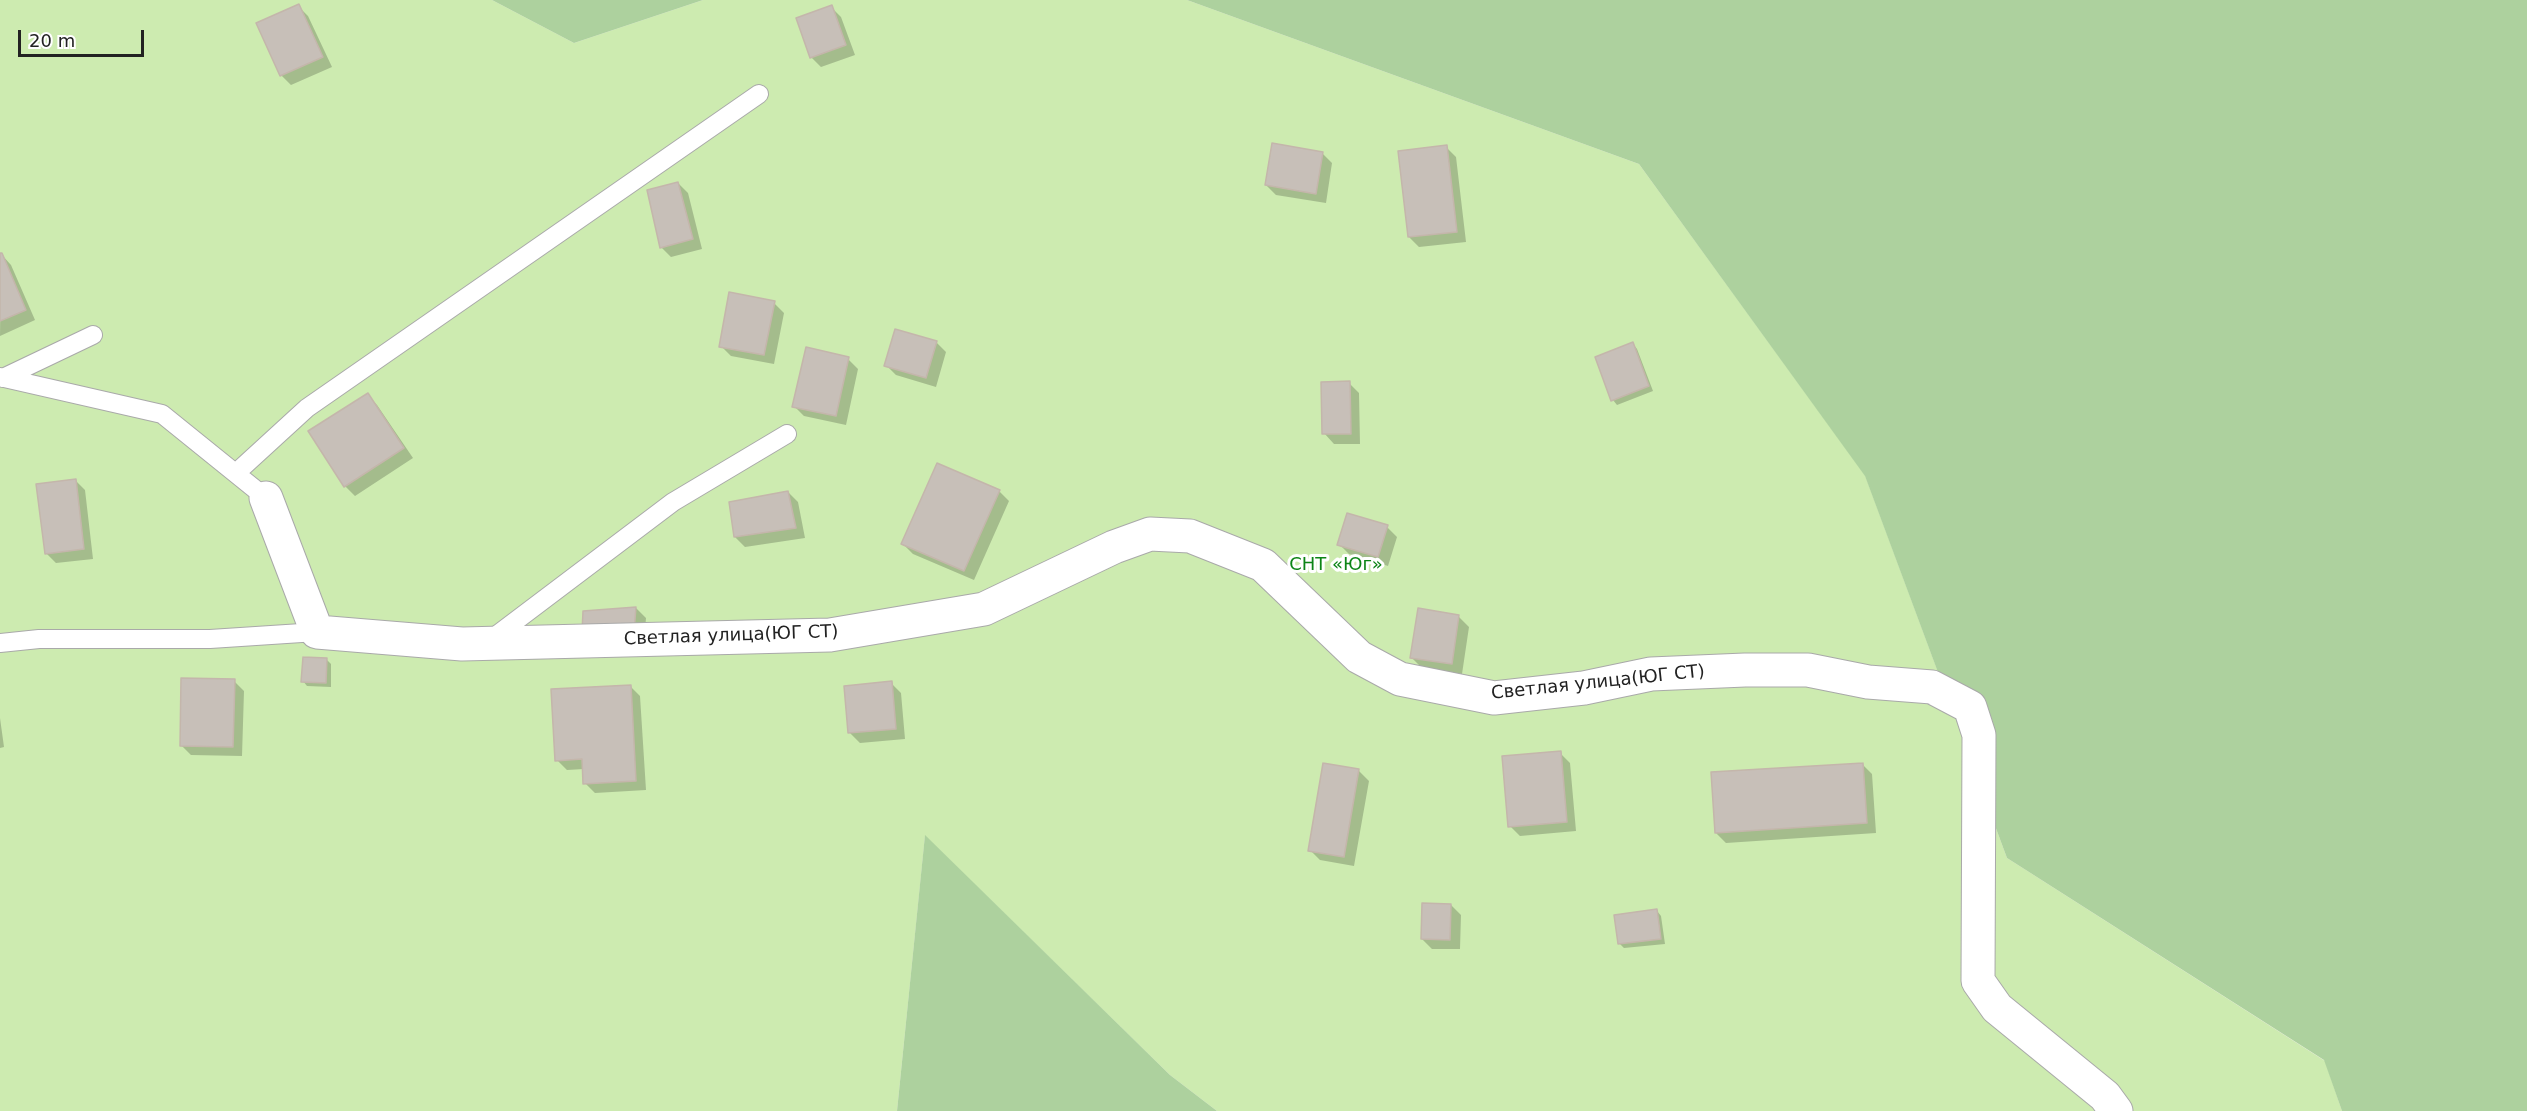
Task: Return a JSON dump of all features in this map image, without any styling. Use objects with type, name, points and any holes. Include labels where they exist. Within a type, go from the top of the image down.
[{"type":"street","points":[[266,498],[316,632]]},
{"type":"street","name":"Светлая улица(ЮГ СТ)","points":[[316,632],[486,644],[830,635],[984,609],[1114,547],[1150,534],[1190,536],[1263,565],[1359,657],[1400,679],[1494,698],[1584,688],[1651,674],[1745,670],[1808,670],[1868,682],[1932,687],[1970,707],[1978,735],[1978,981],[1997,1008],[2105,1096],[2116,1111]]},
{"type":"lane","points":[[236,473],[307,408],[759,94]]},
{"type":"lane","points":[[1,377],[93,334]]},
{"type":"lane","points":[[1,377],[162,414],[266,498]]},
{"type":"lane","points":[[486,644],[673,502],[787,434]]},
{"type":"lane","points":[[0,643],[39,639],[210,639],[316,632]]},
{"type":"green space","name":"СНТ «Юг»","points":[[0,0],[492,0],[574,43],[703,0],[1187,0],[1639,164],[1865,475],[2007,858],[2325,1061],[2342,1111],[1217,1111],[1170,1075],[925,836],[897,1111],[0,1111]]},
{"type":"green space","points":[[492,0],[703,0],[574,43]]},
{"type":"green space","points":[[1187,0],[2527,0],[2527,1111],[2342,1111],[2324,1060],[2007,858],[1865,476],[1639,164]]},
{"type":"green space","points":[[925,835],[1170,1075],[1217,1111],[897,1111]]},
{"type":"building","points":[[299,4],[323,57],[280,76],[256,23]]},
{"type":"building","points":[[832,5],[846,45],[810,58],[796,18]]},
{"type":"building","points":[[1272,143],[1323,152],[1316,194],[1265,185]]},
{"type":"building","points":[[1447,145],[1457,232],[1408,237],[1398,151]]},
{"type":"building","points":[[678,182],[693,239],[660,248],[647,190]]},
{"type":"building","points":[[0,253],[2,253],[26,310],[0,321]]},
{"type":"building","points":[[729,292],[775,301],[764,355],[719,347]]},
{"type":"building","points":[[895,329],[937,341],[926,378],[884,366]]},
{"type":"building","points":[[1633,342],[1649,386],[1611,401],[1595,357]]},
{"type":"building","points":[[806,347],[849,357],[836,416],[792,407]]},
{"type":"building","points":[[1350,381],[1351,434],[1322,434],[1321,382]]},
{"type":"building","points":[[368,393],[404,448],[344,487],[308,431]]},
{"type":"building","points":[[937,463],[1000,490],[964,571],[901,544]]},
{"type":"building","points":[[76,479],[84,549],[45,554],[36,484]]},
{"type":"building","points":[[788,491],[796,528],[734,537],[729,502]]},
{"type":"building","points":[[1347,513],[1388,525],[1378,557],[1337,545]]},
{"type":"building","points":[[636,607],[634,632],[582,633],[583,611]]},
{"type":"building","points":[[1418,608],[1459,615],[1452,664],[1410,658]]},
{"type":"building","points":[[303,657],[327,658],[326,683],[301,682]]},
{"type":"building","points":[[181,678],[235,679],[233,747],[180,746]]},
{"type":"building","points":[[892,681],[896,729],[848,733],[844,686]]},
{"type":"building","points":[[631,685],[636,781],[583,784],[582,759],[555,761],[551,689]]},
{"type":"building","points":[[1561,751],[1567,822],[1508,827],[1502,756]]},
{"type":"building","points":[[1323,763],[1359,769],[1344,857],[1308,851]]},
{"type":"building","points":[[1863,763],[1867,823],[1715,833],[1711,772]]},
{"type":"building","points":[[1422,903],[1451,904],[1450,940],[1421,939]]},
{"type":"building","points":[[1657,909],[1661,939],[1618,944],[1614,915]]}]
